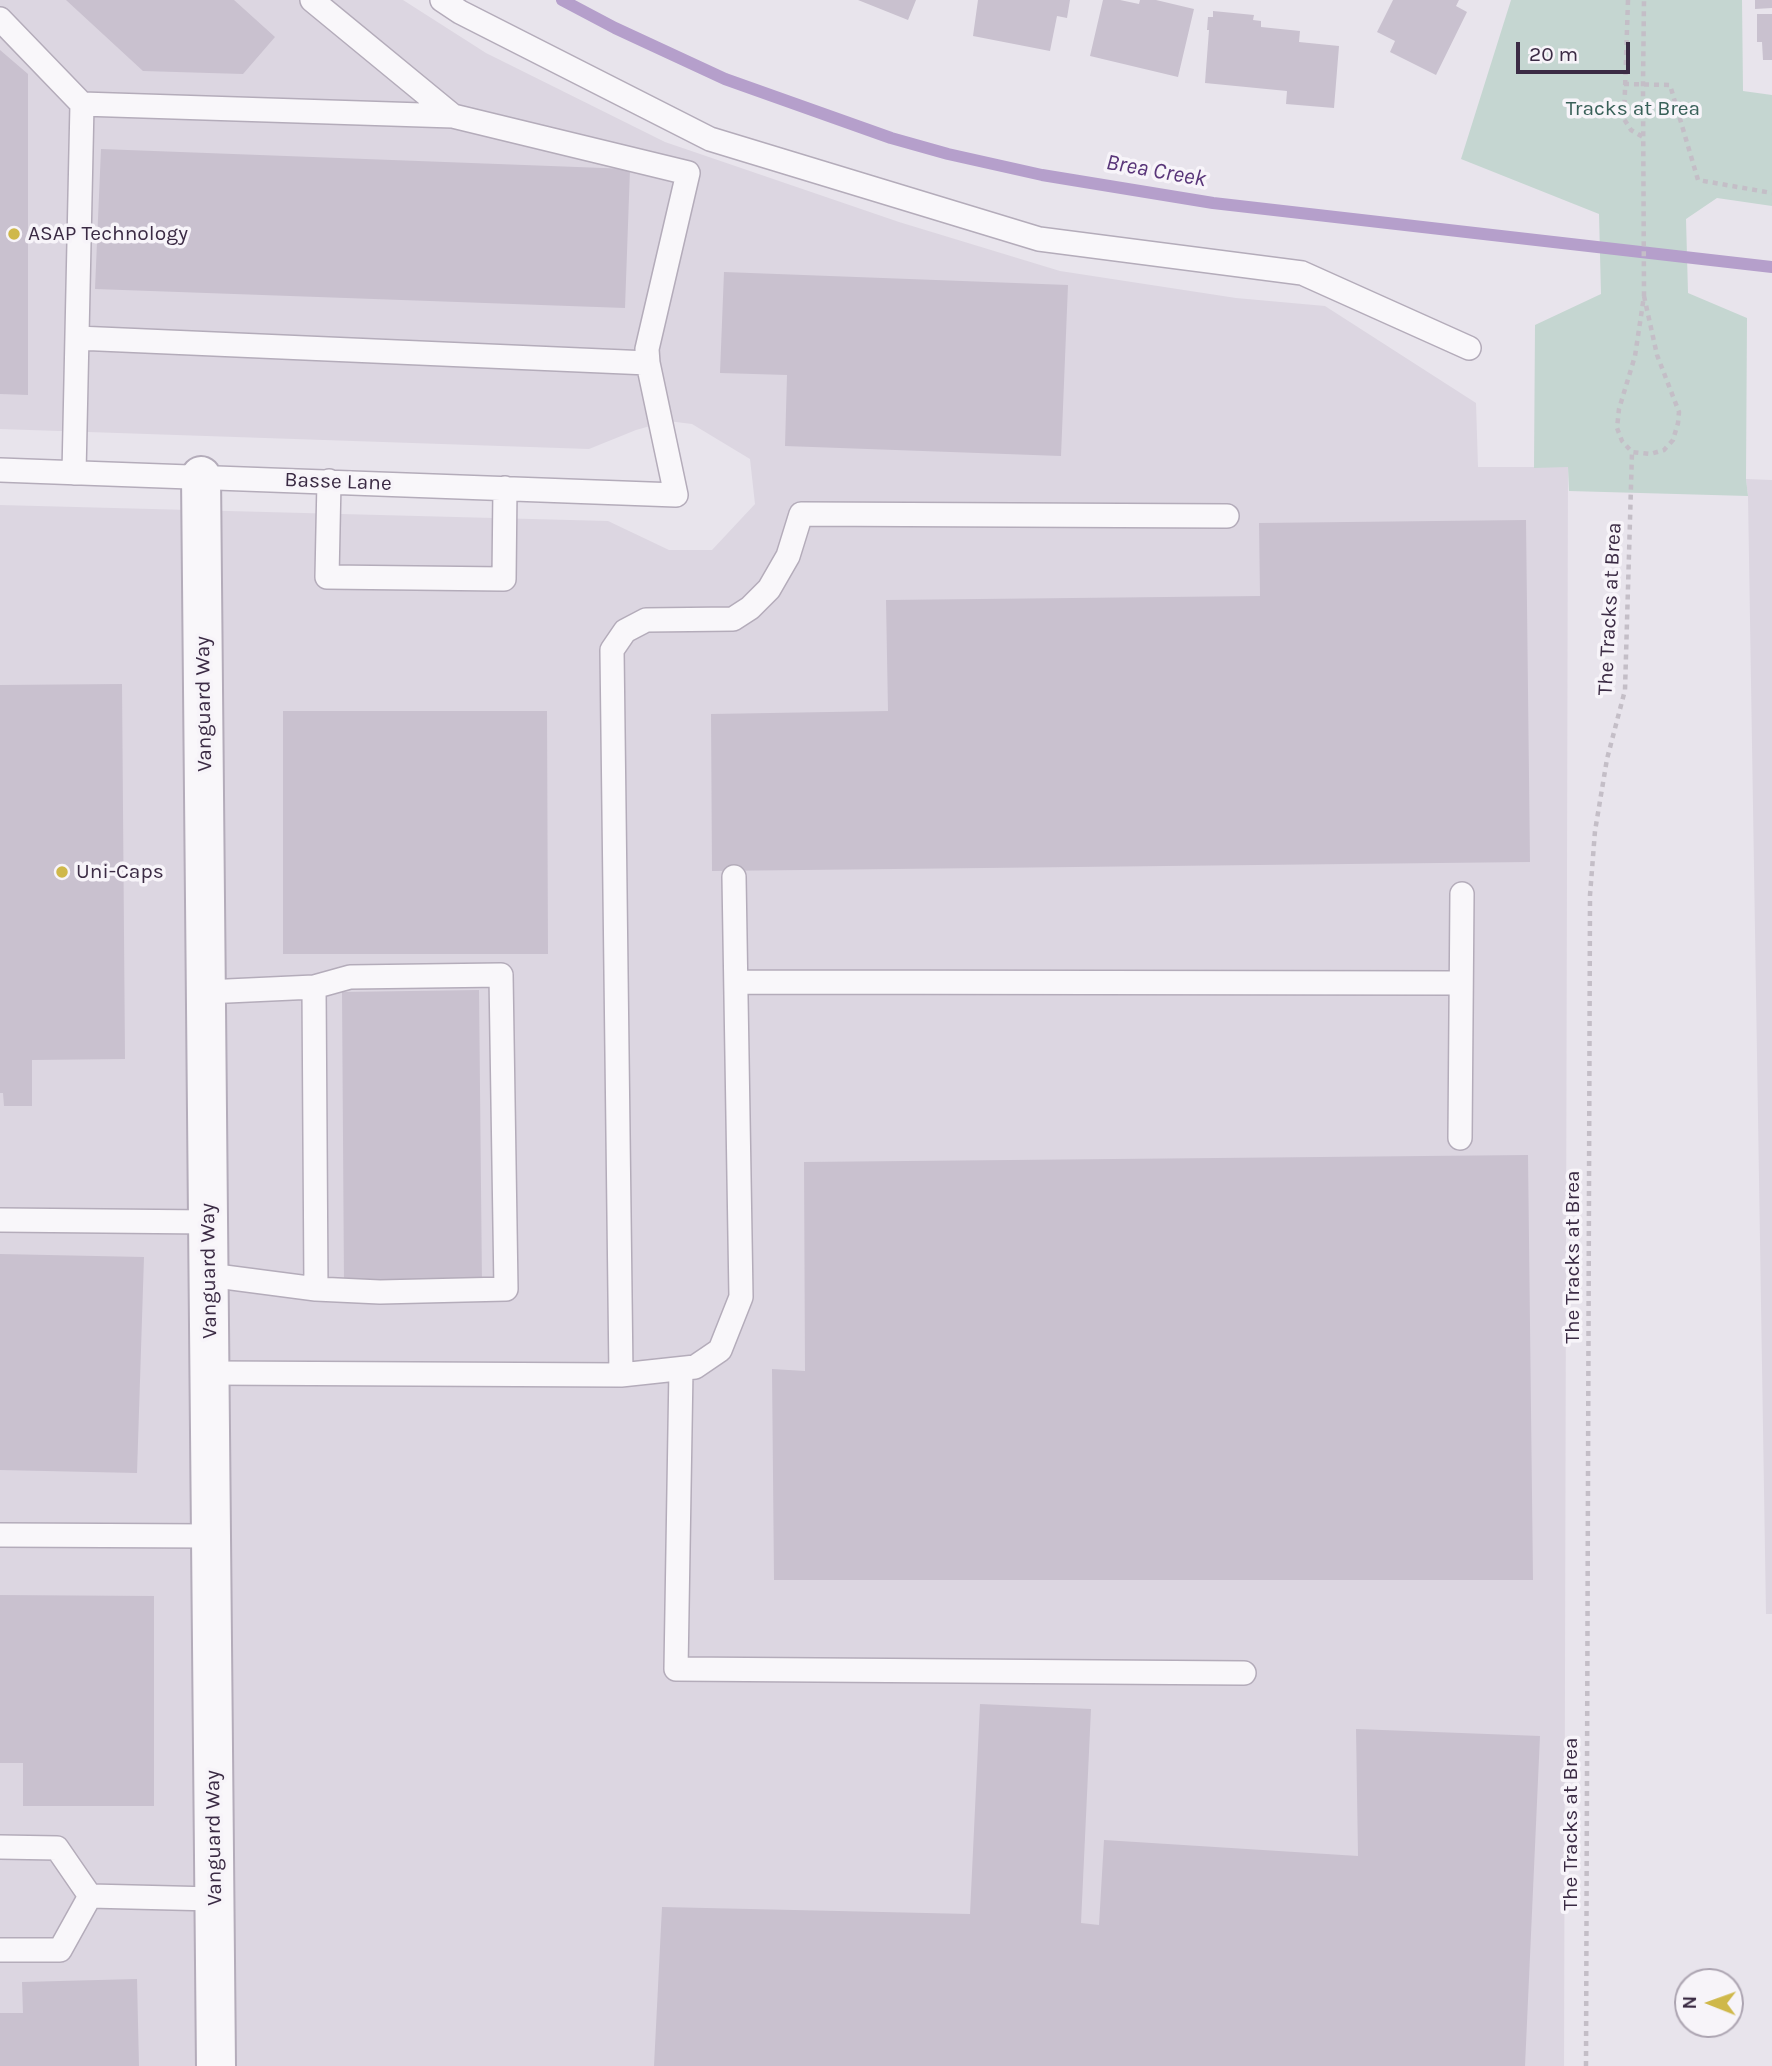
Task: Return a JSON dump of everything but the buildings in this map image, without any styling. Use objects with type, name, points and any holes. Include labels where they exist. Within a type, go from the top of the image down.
[{"type":"street","name":"Vanguard Way","points":[[201,477],[216,2066]]},
{"type":"lane","points":[[312,0],[453,116]]},
{"type":"lane","points":[[442,0],[460,12],[710,139],[1039,239],[1302,273],[1469,348]]},
{"type":"lane","points":[[0,19],[82,104],[453,116],[688,173],[647,349],[648,362],[77,338]]},
{"type":"lane","points":[[74,473],[82,104]]},
{"type":"lane","name":"Basse Lane","points":[[0,470],[676,495],[648,362]]},
{"type":"lane","points":[[329,481],[327,577],[504,579],[505,488]]},
{"type":"lane","points":[[621,1375],[612,650],[625,631],[646,620],[733,619],[750,608],[769,589],[788,556],[801,514],[1227,516]]},
{"type":"lane","points":[[210,1373],[621,1375],[695,1367],[720,1350],[741,1297],[734,877]]},
{"type":"lane","points":[[1461,1138],[1462,894]]},
{"type":"lane","points":[[206,992],[314,987],[350,977],[500,975],[506,1289],[380,1292],[316,1289],[209,1275]]},
{"type":"lane","points":[[736,982],[1461,983]]},
{"type":"lane","points":[[314,987],[316,1289]]},
{"type":"lane","points":[[0,1220],[208,1222]]},
{"type":"lane","points":[[681,1369],[676,1669],[1244,1673]]},
{"type":"lane","points":[[0,1535],[211,1536]]},
{"type":"lane","points":[[0,1847],[57,1848],[90,1896]]},
{"type":"lane","points":[[90,1896],[214,1899]]},
{"type":"lane","points":[[0,1950],[60,1950],[90,1896]]},
{"type":"path","points":[[1628,0],[1624,119],[1631,130],[1643,137]]},
{"type":"path","name":"The Tracks at Brea","points":[[1644,0],[1644,296],[1635,356],[1619,410],[1617,428],[1622,441],[1632,452],[1650,454],[1664,450],[1673,440],[1679,412],[1657,355],[1644,296]]},
{"type":"path","points":[[1624,84],[1670,85],[1699,180],[1772,193]]},
{"type":"path","name":"The Tracks at Brea","points":[[1586,2066],[1590,895],[1595,831],[1605,771],[1625,690],[1632,452]]},
{"type":"shaded area","points":[[0,0],[403,0],[486,53],[665,142],[899,222],[1060,271],[1236,298],[1325,306],[1476,403],[1478,467],[1568,467],[1564,2066],[0,2066],[0,505],[608,521],[669,550],[712,550],[755,504],[750,459],[692,424],[668,421],[636,430],[589,449],[0,429]]},
{"type":"shaded area","points":[[1746,479],[1772,480],[1772,1614],[1766,1614]]},
{"type":"green space","name":"Tracks at Brea","points":[[1511,0],[1742,0],[1743,91],[1772,95],[1772,206],[1717,198],[1686,219],[1688,293],[1747,318],[1748,496],[1569,491],[1568,467],[1534,468],[1535,325],[1601,294],[1599,214],[1461,159]]},
{"type":"waterway","name":"Brea Creek","points":[[562,0],[725,79],[891,138],[1042,175],[1213,203],[1772,267]]},
{"type":"place","name":"ASAP Technology","points":[[14,234]]},
{"type":"place","name":"Uni-Caps","points":[[62,872]]}]
